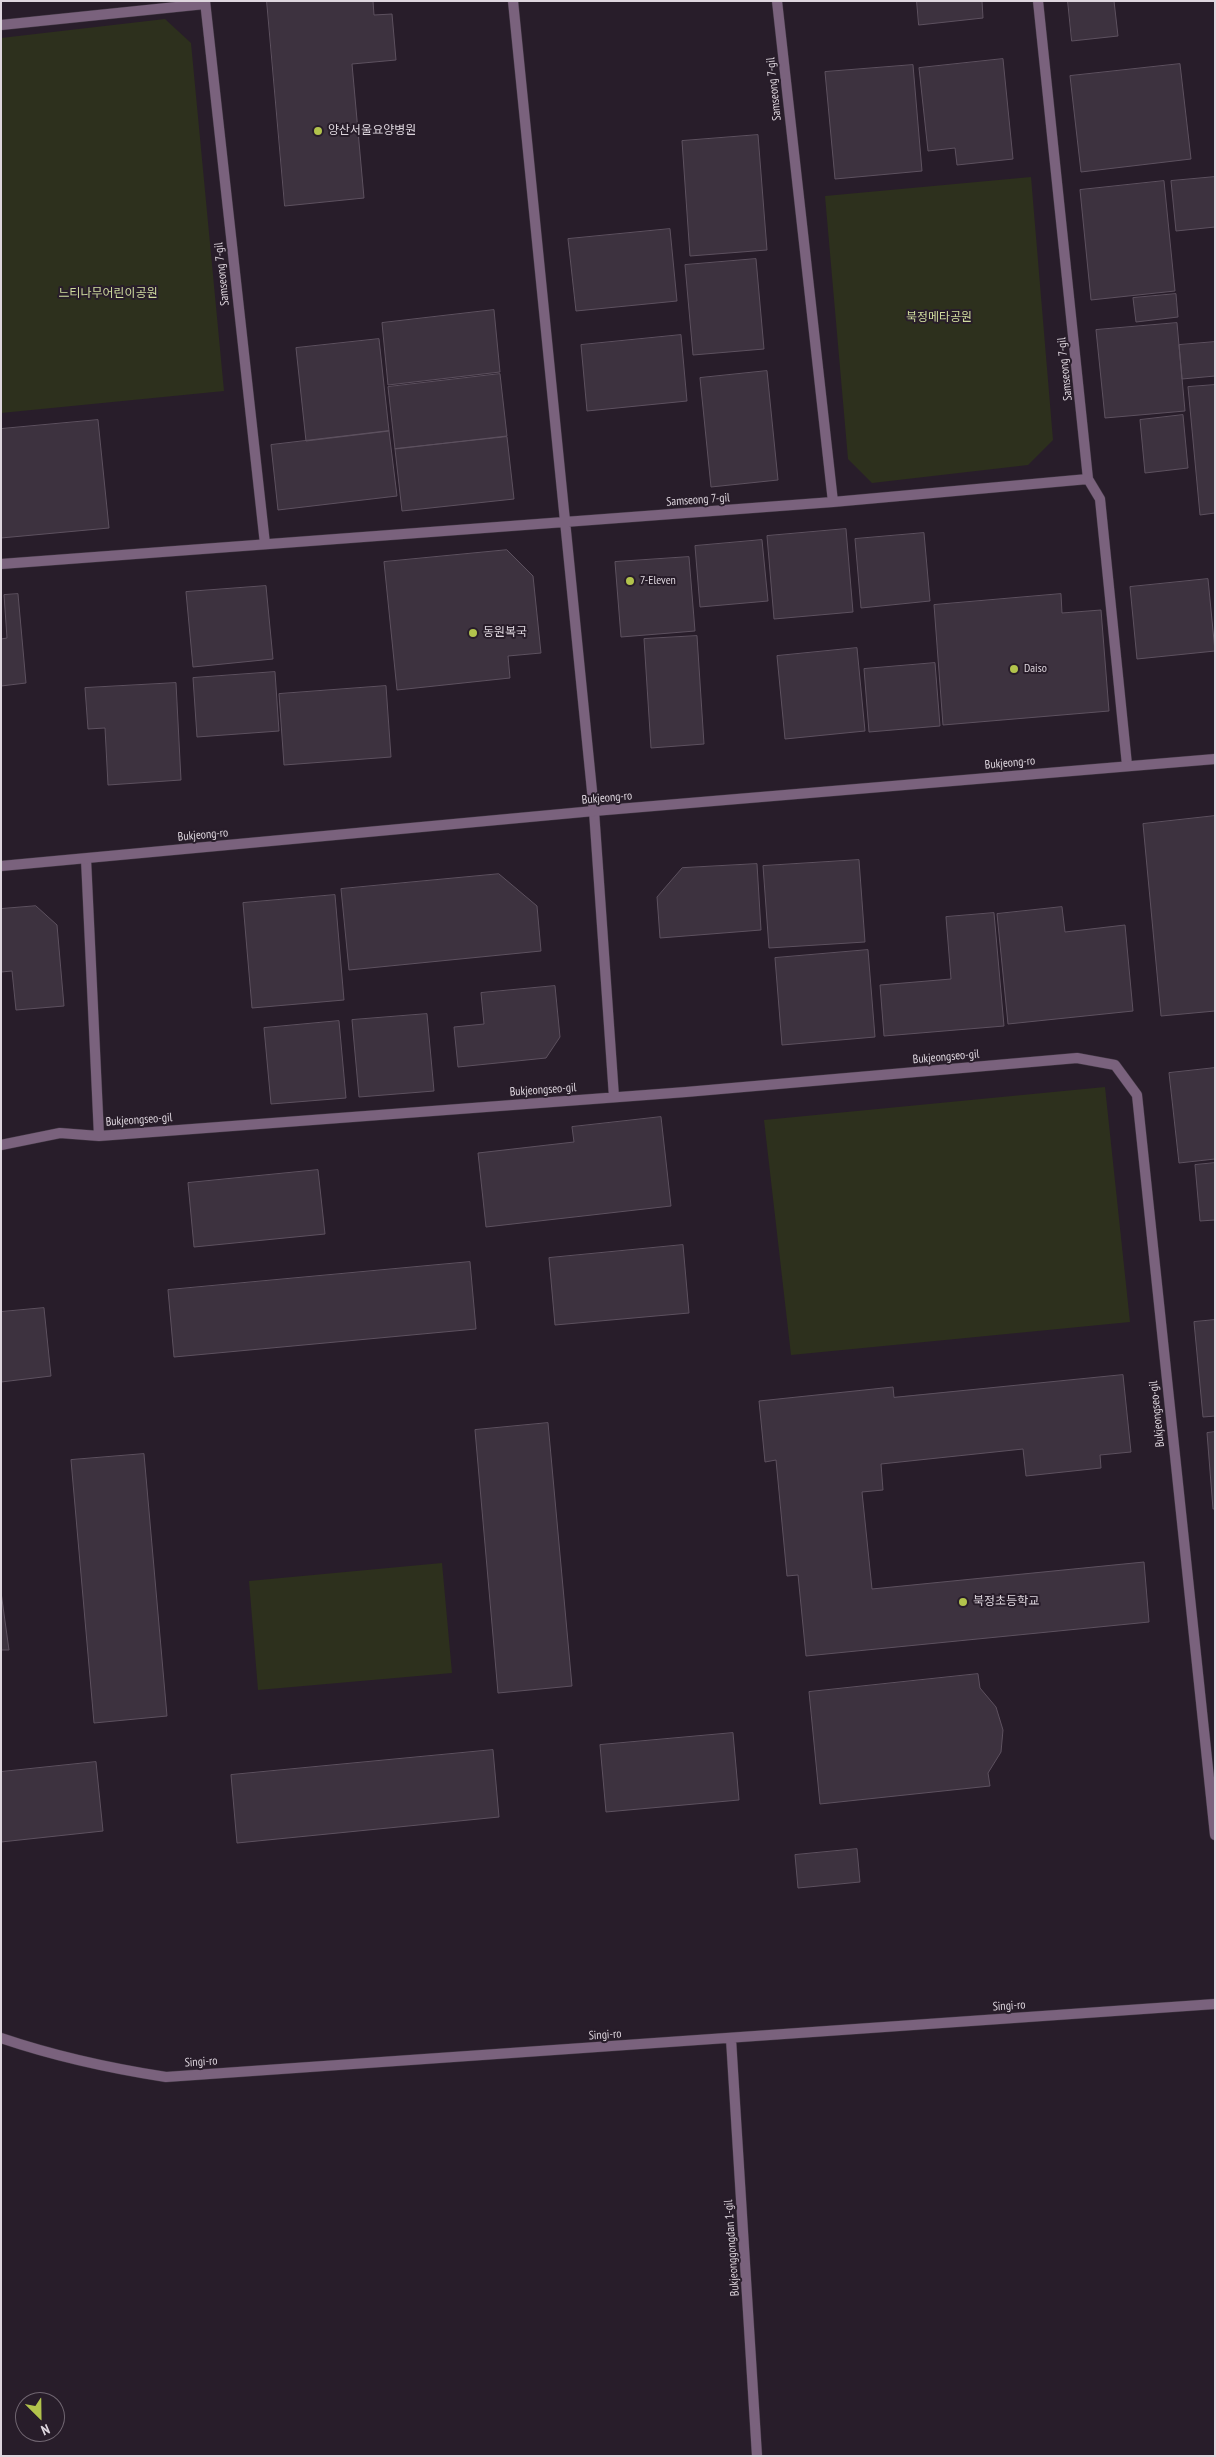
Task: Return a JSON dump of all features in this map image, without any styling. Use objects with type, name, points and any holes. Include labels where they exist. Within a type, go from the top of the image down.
[{"type":"street","points":[[513,1],[594,811],[614,1097]]},
{"type":"street","name":"Samseong 7-gil","points":[[777,1],[832,502]]},
{"type":"street","name":"Samseong 7-gil","points":[[1,564],[832,502],[1088,479],[1038,1]]},
{"type":"street","points":[[1,25],[205,3]]},
{"type":"street","name":"Samseong 7-gil","points":[[205,3],[265,544]]},
{"type":"street","points":[[1088,479],[1100,499],[1127,765]]},
{"type":"street","name":"Bukjeong-ro","points":[[1,866],[594,811],[1215,759]]},
{"type":"street","points":[[86,859],[99,1136]]},
{"type":"street","name":"Bukjeongseo-gil","points":[[1,1145],[60,1133],[99,1136],[614,1097],[1077,1058],[1115,1065],[1136,1095],[1215,1835]]},
{"type":"street","name":"Singi-ro","points":[[1,2038],[43,2052],[100,2067],[166,2077],[1215,2004]]},
{"type":"street","name":"Bukjeonggongdan 1-gil","points":[[731,2038],[758,2456]]},
{"type":"green space","name":"느티나무어린이공원","points":[[165,19],[191,43],[224,391],[1,413],[1,38]]},
{"type":"green space","name":"북정메타공원","points":[[1031,177],[1053,440],[1028,465],[872,483],[848,459],[825,196]]},
{"type":"green space","points":[[1105,1087],[1130,1322],[791,1355],[764,1120]]},
{"type":"green space","points":[[442,1563],[452,1673],[258,1690],[249,1581]]},
{"type":"building","name":"양산서울요양병원","points":[[267,1],[373,1],[374,15],[392,14],[396,60],[352,64],[364,198],[285,206]]},
{"type":"building","points":[[917,1],[982,1],[983,18],[919,25]]},
{"type":"building","points":[[1068,1],[1114,1],[1118,36],[1072,41]]},
{"type":"building","points":[[1003,59],[1013,159],[957,165],[955,148],[928,151],[919,68]]},
{"type":"building","points":[[1180,64],[1191,159],[1081,172],[1070,76]]},
{"type":"building","points":[[913,65],[922,171],[835,179],[825,72]]},
{"type":"building","points":[[758,135],[767,250],[690,256],[682,141]]},
{"type":"building","points":[[1215,177],[1215,227],[1176,231],[1171,181]]},
{"type":"building","points":[[1164,181],[1175,291],[1091,300],[1080,190]]},
{"type":"building","points":[[670,229],[677,301],[576,311],[568,239]]},
{"type":"building","points":[[756,259],[764,349],[693,355],[685,265]]},
{"type":"building","points":[[1176,294],[1178,317],[1136,322],[1133,298]]},
{"type":"building","points":[[494,310],[500,372],[388,385],[382,323]]},
{"type":"building","points":[[1177,323],[1185,411],[1105,418],[1096,330]]},
{"type":"building","points":[[681,335],[687,401],[587,411],[581,345]]},
{"type":"building","points":[[379,339],[389,431],[306,441],[296,348]]},
{"type":"building","points":[[1215,342],[1215,376],[1182,379],[1179,345]]},
{"type":"building","points":[[767,371],[778,480],[711,487],[700,378]]},
{"type":"building","points":[[500,374],[507,436],[395,449],[388,387]]},
{"type":"building","points":[[1215,385],[1215,513],[1200,515],[1188,387]]},
{"type":"building","points":[[1183,415],[1188,468],[1145,473],[1140,420]]},
{"type":"building","points":[[98,420],[109,528],[1,538],[1,429]]},
{"type":"building","points":[[389,431],[397,496],[278,510],[271,445]]},
{"type":"building","points":[[507,437],[514,499],[402,511],[395,449]]},
{"type":"building","points":[[846,529],[853,612],[774,619],[767,536]]},
{"type":"building","points":[[924,533],[930,601],[861,608],[855,539]]},
{"type":"building","points":[[762,540],[768,601],[700,607],[695,546]]},
{"type":"building","points":[[507,550],[533,576],[541,653],[508,656],[510,678],[397,690],[384,562]]},
{"type":"building","points":[[689,557],[695,631],[621,637],[615,562]]},
{"type":"building","points":[[1208,579],[1215,651],[1137,659],[1130,587]]},
{"type":"building","points":[[266,586],[273,659],[193,667],[186,592]]},
{"type":"building","points":[[18,594],[26,683],[1,686],[1,639],[7,638],[4,595]]},
{"type":"building","points":[[1061,594],[1062,613],[1101,610],[1109,711],[943,725],[934,605]]},
{"type":"building","points":[[697,636],[704,744],[651,748],[644,639]]},
{"type":"building","points":[[857,648],[865,731],[785,739],[777,656]]},
{"type":"building","points":[[935,663],[940,726],[869,732],[864,669]]},
{"type":"building","points":[[275,672],[279,731],[197,737],[193,678]]},
{"type":"building","points":[[176,683],[181,780],[108,785],[105,728],[88,729],[85,688]]},
{"type":"building","points":[[386,686],[391,757],[284,765],[279,694]]},
{"type":"building","points":[[1215,816],[1215,1011],[1161,1016],[1143,824]]},
{"type":"building","points":[[859,860],[865,942],[769,948],[763,866]]},
{"type":"building","points":[[757,864],[761,930],[660,938],[657,897],[682,868]]},
{"type":"building","points":[[499,874],[537,906],[541,951],[349,970],[341,889]]},
{"type":"building","points":[[335,895],[344,1000],[252,1008],[243,903]]},
{"type":"building","points":[[36,906],[57,925],[64,1006],[16,1010],[12,971],[1,972],[1,909]]},
{"type":"building","points":[[1062,907],[1065,932],[1125,925],[1133,1011],[1008,1024],[997,914]]},
{"type":"building","points":[[994,913],[1004,1026],[884,1036],[880,985],[951,979],[946,917]]},
{"type":"building","points":[[868,950],[875,1037],[782,1045],[775,958]]},
{"type":"building","points":[[555,986],[560,1037],[546,1058],[458,1067],[454,1027],[484,1024],[481,993]]},
{"type":"building","points":[[427,1014],[434,1091],[359,1097],[352,1020]]},
{"type":"building","points":[[339,1021],[346,1098],[271,1104],[264,1028]]},
{"type":"building","points":[[1215,1068],[1215,1159],[1179,1163],[1169,1073]]},
{"type":"building","points":[[661,1117],[671,1206],[486,1227],[478,1153],[574,1142],[572,1127]]},
{"type":"building","points":[[1215,1163],[1215,1220],[1200,1221],[1195,1165]]},
{"type":"building","points":[[318,1170],[325,1234],[194,1247],[188,1183]]},
{"type":"building","points":[[683,1245],[689,1313],[555,1325],[549,1258]]},
{"type":"building","points":[[470,1262],[476,1329],[174,1357],[168,1290]]},
{"type":"building","points":[[44,1308],[51,1376],[1,1382],[1,1312]]},
{"type":"building","points":[[1215,1320],[1215,1416],[1203,1417],[1194,1322]]},
{"type":"building","points":[[1123,1375],[1131,1452],[1100,1455],[1101,1468],[1026,1476],[1023,1449],[881,1464],[883,1490],[862,1492],[872,1589],[1144,1562],[1149,1622],[806,1656],[798,1575],[787,1576],[776,1460],[765,1462],[759,1401],[893,1387],[894,1397]]},
{"type":"building","points":[[548,1423],[572,1686],[498,1693],[475,1430]]},
{"type":"building","points":[[1215,1432],[1215,1509],[1213,1509],[1207,1433]]},
{"type":"building","points":[[144,1454],[167,1716],[94,1723],[71,1460]]},
{"type":"building","points":[[1,1592],[9,1650],[1,1650]]},
{"type":"building","points":[[978,1674],[980,1688],[996,1707],[1003,1730],[1001,1752],[988,1773],[990,1786],[820,1804],[809,1692]]},
{"type":"building","points":[[733,1733],[739,1800],[606,1812],[600,1745]]},
{"type":"building","points":[[493,1750],[499,1817],[237,1843],[231,1775]]},
{"type":"building","points":[[96,1762],[103,1831],[1,1842],[1,1772]]},
{"type":"building","points":[[857,1849],[860,1882],[798,1888],[795,1855]]},
{"type":"place","name":"양산서울요양병원","points":[[318,131]]},
{"type":"place","name":"7-Eleven","points":[[630,581]]},
{"type":"place","name":"동원복국","points":[[473,633]]},
{"type":"place","name":"Daiso","points":[[1014,669]]},
{"type":"place","name":"북정초등학교","points":[[963,1602]]}]
